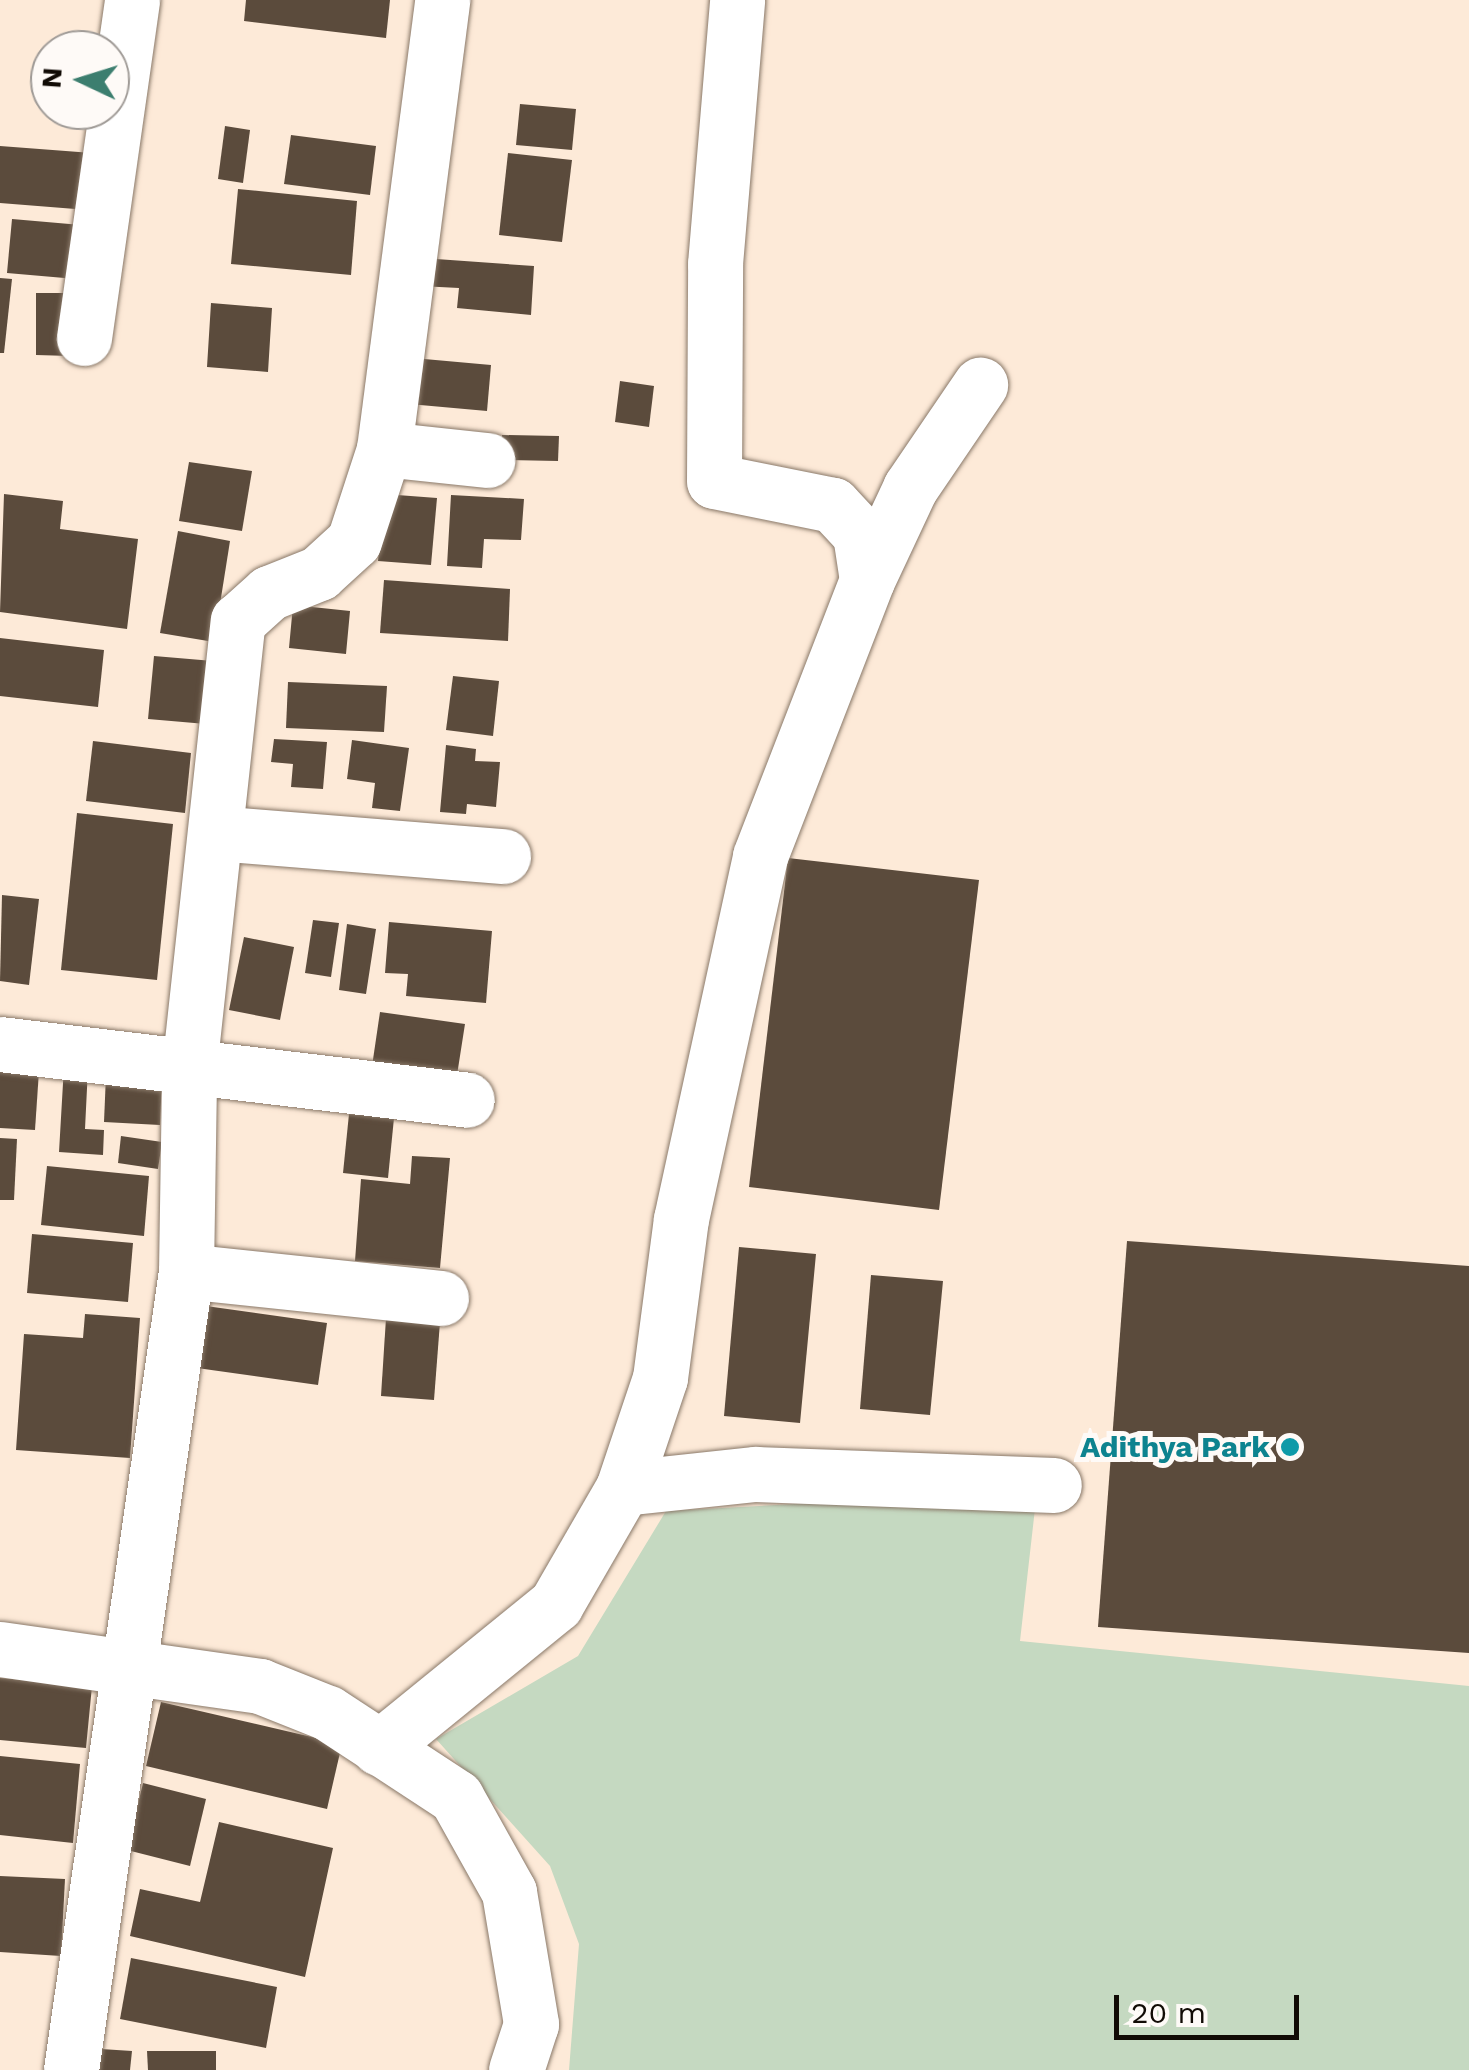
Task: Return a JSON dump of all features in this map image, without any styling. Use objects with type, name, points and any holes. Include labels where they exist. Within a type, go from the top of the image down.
[{"type":"street","points":[[84,338],[132,0]]},
{"type":"street","points":[[71,2070],[186,1271],[190,1069],[238,621],[269,593],[318,572],[354,541],[384,449],[442,0]]},
{"type":"street","points":[[737,0],[715,264],[714,482],[832,505],[860,534],[868,580]]},
{"type":"street","points":[[379,1748],[556,1604],[623,1488],[660,1378],[681,1219],[760,856],[868,580],[910,488],[980,385]]},
{"type":"street","points":[[384,449],[486,460]]},
{"type":"street","points":[[216,833],[503,856]]},
{"type":"street","points":[[0,1044],[468,1100]]},
{"type":"street","points":[[186,1271],[441,1298]]},
{"type":"street","points":[[623,1488],[754,1474],[1054,1484]]},
{"type":"street","points":[[0,1649],[127,1672],[260,1686],[328,1713],[456,1797],[508,1892],[531,2024],[516,2070]]},
{"type":"green space","points":[[1037,1491],[1020,1641],[1469,1686],[1469,2070],[569,2070],[579,1944],[550,1866],[436,1739],[578,1656],[666,1511]]},
{"type":"building","points":[[246,0],[390,0],[386,38],[244,21]]},
{"type":"building","points":[[520,104],[576,109],[572,150],[516,145]]},
{"type":"building","points":[[225,126],[250,130],[243,183],[218,179]]},
{"type":"building","points":[[291,135],[376,146],[370,195],[284,184]]},
{"type":"building","points":[[0,146],[92,153],[88,210],[0,203]]},
{"type":"building","points":[[508,153],[572,160],[562,242],[499,235]]},
{"type":"building","points":[[238,189],[357,201],[351,275],[231,264]]},
{"type":"building","points":[[12,219],[81,225],[76,279],[7,273]]},
{"type":"building","points":[[422,258],[534,266],[531,315],[457,308],[459,288],[420,286]]},
{"type":"building","points":[[0,278],[12,279],[4,353],[0,353]]},
{"type":"building","points":[[36,293],[71,293],[71,356],[36,355]]},
{"type":"building","points":[[211,303],[272,308],[268,372],[207,367]]},
{"type":"building","points":[[402,357],[491,365],[487,411],[398,403]]},
{"type":"building","points":[[620,381],[654,386],[649,427],[615,422]]},
{"type":"building","points":[[502,435],[559,436],[558,461],[501,460]]},
{"type":"building","points":[[189,462],[252,471],[242,531],[179,521]]},
{"type":"building","points":[[4,494],[63,501],[60,529],[138,539],[127,629],[0,612]]},
{"type":"building","points":[[384,494],[437,498],[431,565],[378,561]]},
{"type":"building","points":[[451,495],[524,499],[521,540],[484,539],[482,568],[447,566]]},
{"type":"building","points":[[178,531],[230,541],[214,642],[160,633]]},
{"type":"building","points":[[384,580],[510,589],[508,641],[380,633]]},
{"type":"building","points":[[293,605],[350,611],[346,654],[289,648]]},
{"type":"building","points":[[0,638],[104,650],[98,707],[0,696]]},
{"type":"building","points":[[154,656],[213,661],[206,724],[148,719]]},
{"type":"building","points":[[453,676],[499,681],[493,736],[446,730]]},
{"type":"building","points":[[288,682],[387,686],[384,732],[286,728]]},
{"type":"building","points":[[274,739],[327,742],[323,789],[291,787],[293,764],[271,762]]},
{"type":"building","points":[[352,740],[409,748],[400,811],[372,808],[375,783],[347,779]]},
{"type":"building","points":[[93,741],[191,753],[185,813],[86,801]]},
{"type":"building","points":[[446,745],[476,749],[475,761],[500,762],[496,807],[467,804],[466,814],[440,812]]},
{"type":"building","points":[[77,813],[173,824],[157,980],[61,970]]},
{"type":"building","points":[[788,858],[979,880],[939,1210],[749,1187]]},
{"type":"building","points":[[2,895],[39,899],[29,985],[0,981]]},
{"type":"building","points":[[313,920],[339,923],[331,977],[305,973]]},
{"type":"building","points":[[389,922],[492,931],[486,1003],[406,996],[408,974],[385,973]]},
{"type":"building","points":[[347,924],[376,929],[366,994],[339,990]]},
{"type":"building","points":[[244,937],[294,947],[280,1020],[229,1010]]},
{"type":"building","points":[[380,1012],[465,1024],[457,1075],[370,1080]]},
{"type":"building","points":[[0,1054],[40,1056],[35,1130],[0,1128]]},
{"type":"building","points":[[64,1066],[88,1068],[85,1129],[104,1130],[103,1155],[59,1152]]},
{"type":"building","points":[[106,1075],[162,1078],[160,1125],[104,1122]]},
{"type":"building","points":[[349,1114],[394,1118],[388,1178],[343,1173]]},
{"type":"building","points":[[121,1136],[162,1142],[158,1169],[118,1163]]},
{"type":"building","points":[[0,1138],[17,1139],[14,1200],[0,1200]]},
{"type":"building","points":[[412,1156],[450,1158],[440,1268],[355,1261],[361,1179],[410,1184]]},
{"type":"building","points":[[47,1166],[149,1176],[144,1236],[41,1225]]},
{"type":"building","points":[[32,1234],[133,1243],[128,1302],[27,1293]]},
{"type":"building","name":"Adithya Park","points":[[1127,1241],[1469,1266],[1469,1653],[1098,1627]]},
{"type":"building","points":[[739,1247],[816,1254],[800,1423],[724,1416]]},
{"type":"building","points":[[871,1275],[943,1281],[930,1415],[860,1409]]},
{"type":"building","points":[[206,1306],[327,1323],[318,1385],[197,1368]]},
{"type":"building","points":[[85,1314],[140,1318],[130,1458],[16,1450],[24,1334],[83,1338]]},
{"type":"building","points":[[386,1318],[440,1322],[434,1400],[381,1396]]},
{"type":"building","points":[[0,1678],[92,1686],[86,1748],[0,1740]]},
{"type":"building","points":[[161,1702],[342,1744],[327,1809],[146,1766]]},
{"type":"building","points":[[0,1756],[80,1764],[73,1843],[0,1835]]},
{"type":"building","points":[[143,1783],[206,1799],[190,1866],[127,1850]]},
{"type":"building","points":[[219,1822],[333,1848],[305,1977],[130,1936],[140,1889],[200,1902]]},
{"type":"building","points":[[0,1876],[65,1879],[61,1956],[0,1952]]},
{"type":"building","points":[[131,1958],[277,1987],[266,2048],[120,2019]]},
{"type":"building","points":[[101,2049],[132,2051],[130,2070],[99,2070]]},
{"type":"building","points":[[147,2051],[216,2051],[216,2070],[148,2070]]},
{"type":"place","name":"Adithya Park","points":[[1290,1447]]}]
